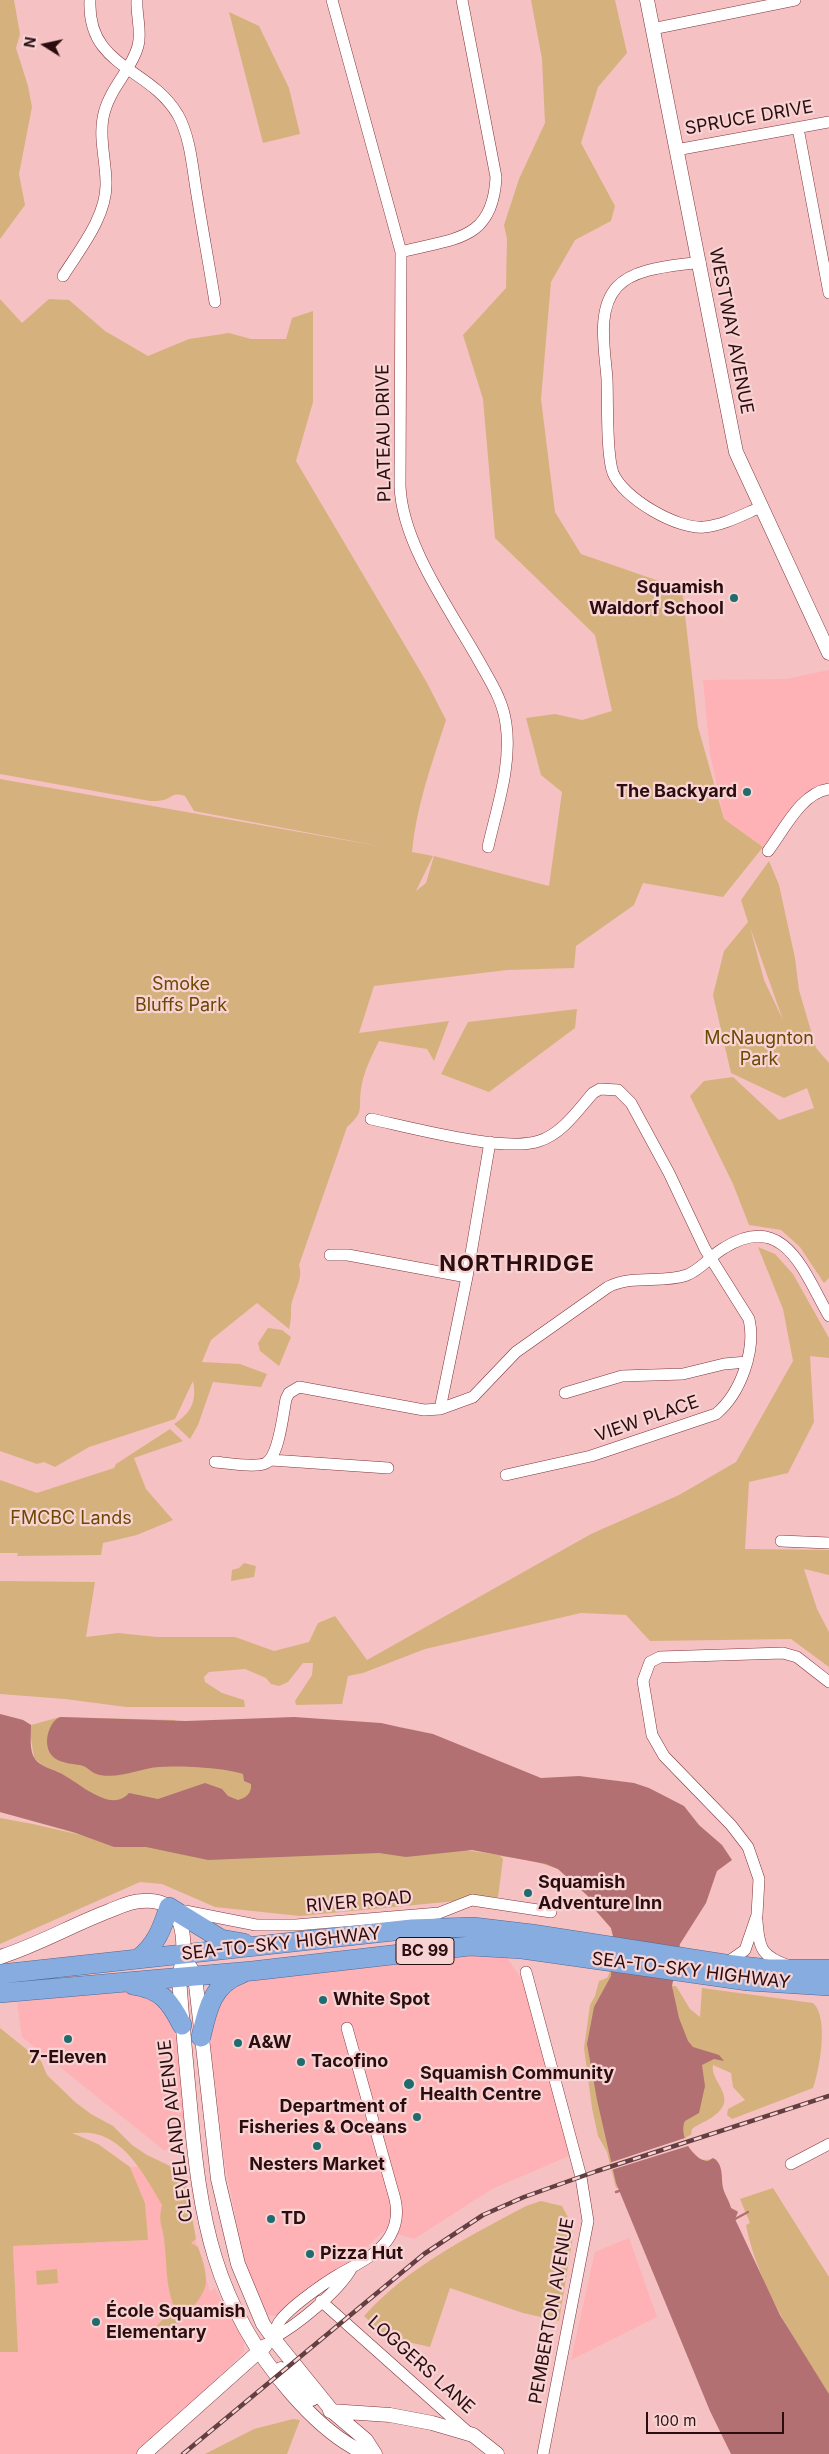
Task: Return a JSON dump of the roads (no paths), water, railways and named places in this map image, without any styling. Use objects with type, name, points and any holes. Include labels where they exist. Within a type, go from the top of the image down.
[{"type":"highway","points":[[138,1959],[147,1952],[158,1938],[169,1907],[221,1939],[267,1946]]},
{"type":"highway","name":"SEA-TO-SKY HIGHWAY","points":[[0,1974],[412,1929],[473,1927],[532,1934],[599,1952],[679,1966],[748,1981],[829,1986]]},
{"type":"highway","name":"SEA-TO-SKY HIGHWAY","points":[[0,1993],[252,1970],[470,1946],[599,1952]]},
{"type":"highway","name":"SEA-TO-SKY HIGHWAY","points":[[679,1966],[725,1964],[829,1969]]},
{"type":"highway","points":[[798,1969],[829,1974]]},
{"type":"highway","points":[[201,2037],[210,2001],[217,1990],[225,1982],[252,1970]]},
{"type":"highway","points":[[112,1982],[138,1986],[162,1995],[173,2008],[182,2026]]},
{"type":"street","points":[[90,0],[93,31],[108,54],[162,93],[185,130],[215,302]]},
{"type":"street","points":[[63,276],[103,207],[106,182],[102,118],[110,96],[139,44],[137,0]]},
{"type":"street","name":"PLATEAU DRIVE","points":[[332,0],[401,252],[400,501],[406,527],[418,552],[498,694],[503,707],[508,740],[507,759],[488,847]]},
{"type":"street","points":[[401,252],[467,234],[480,226],[488,216],[495,197],[496,177],[462,0]]},
{"type":"street","name":"WESTWAY AVENUE","points":[[647,0],[700,262],[734,445],[743,470],[829,653]]},
{"type":"street","points":[[652,29],[794,0]]},
{"type":"street","name":"SPRUCE DRIVE","points":[[676,150],[829,122]]},
{"type":"street","points":[[798,128],[829,293]]},
{"type":"street","points":[[700,262],[632,276],[618,286],[607,305],[604,333],[613,473],[619,483],[635,500],[677,522],[693,527],[720,525],[760,507]]},
{"type":"street","points":[[768,851],[804,802],[822,790],[829,789]]},
{"type":"street","name":"VIEW PLACE","points":[[490,1142],[538,1142],[555,1132],[593,1093],[600,1089],[618,1090],[631,1103],[711,1258],[748,1319],[751,1328],[746,1362],[728,1402],[709,1418],[591,1456],[506,1475]]},
{"type":"street","points":[[371,1119],[490,1142],[467,1277],[440,1408]]},
{"type":"street","points":[[271,1460],[276,1448],[286,1399],[294,1389],[307,1387],[424,1410],[440,1408],[472,1397],[516,1352],[603,1290],[624,1280],[684,1276],[701,1267],[723,1248],[744,1239],[756,1236],[774,1238],[786,1246],[829,1316]]},
{"type":"street","points":[[330,1256],[348,1254],[467,1277]]},
{"type":"street","points":[[565,1393],[622,1376],[683,1374],[724,1364],[746,1362]]},
{"type":"street","points":[[215,1462],[262,1465],[271,1460],[388,1468]]},
{"type":"street","points":[[781,1541],[829,1543]]},
{"type":"street","points":[[798,1969],[768,1955],[759,1945],[756,1915],[759,1879],[748,1847],[731,1825],[664,1756],[652,1735],[644,1682],[646,1670],[650,1662],[660,1657],[775,1652],[797,1657],[829,1682]]},
{"type":"street","name":"RIVER ROAD","points":[[169,1907],[256,1925],[296,1925],[439,1913],[472,1900],[551,1912]]},
{"type":"street","points":[[0,1957],[19,1951],[125,1905],[140,1901],[151,1901],[169,1907]]},
{"type":"street","name":"CLEVELAND AVENUE","points":[[169,1907],[182,1927],[187,1976],[201,2037],[217,2170],[238,2264],[256,2307],[273,2338],[333,2412],[366,2440],[375,2454]]},
{"type":"street","points":[[725,1964],[745,1950],[756,1915]]},
{"type":"street","name":"PEMBERTON AVENUE","points":[[526,1972],[581,2177],[588,2221],[543,2454]]},
{"type":"street","name":"CLEVELAND AVENUE","points":[[187,1976],[182,2026],[198,2185],[216,2264],[224,2286],[259,2352],[302,2406],[359,2452]]},
{"type":"street","points":[[273,2338],[280,2321],[313,2293],[339,2274],[352,2269],[390,2238],[396,2220],[397,2208],[347,2028]]},
{"type":"street","points":[[791,2164],[829,2144]]},
{"type":"street","points":[[216,2264],[228,2279],[257,2329],[273,2338]]},
{"type":"street","points":[[144,2454],[273,2338],[285,2332],[345,2281],[352,2269]]},
{"type":"street","name":"LOGGERS LANE","points":[[321,2301],[472,2435],[497,2454]]},
{"type":"street","points":[[259,2352],[267,2356],[317,2404],[333,2412],[390,2415],[432,2423],[472,2435]]},
{"type":"waterway","points":[[735,2219],[748,2212]]},
{"type":"railway","points":[[183,2454],[424,2254],[483,2215],[524,2197],[597,2171],[829,2096]]},
{"type":"place","name":"Squamish Waldorf School","points":[[734,598]]},
{"type":"place","name":"The Backyard","points":[[747,792]]},
{"type":"place","name":"Squamish Adventure Inn","points":[[528,1893]]},
{"type":"place","name":"White Spot","points":[[323,2000]]},
{"type":"place","name":"7-Eleven","points":[[68,2039]]},
{"type":"place","name":"A&W","points":[[238,2043]]},
{"type":"place","name":"Tacofino","points":[[301,2062]]},
{"type":"place","name":"Squamish Community Health Centre","points":[[409,2084]]},
{"type":"place","name":"Department of Fisheries & Oceans","points":[[417,2117]]},
{"type":"place","name":"Nesters Market","points":[[317,2146]]},
{"type":"place","name":"TD","points":[[271,2219]]},
{"type":"place","name":"Pizza Hut","points":[[310,2254]]},
{"type":"place","name":"École Squamish Elementary","points":[[96,2322]]},
{"type":"district","name":"NORTHRIDGE","points":[[517,1264]]},
{"type":"park label","name":"Smoke Bluffs Park","points":[[181,995]]},
{"type":"park label","name":"McNaugnton Park","points":[[759,1049]]},
{"type":"park label","name":"FMCBC Lands","points":[[71,1519]]}]
